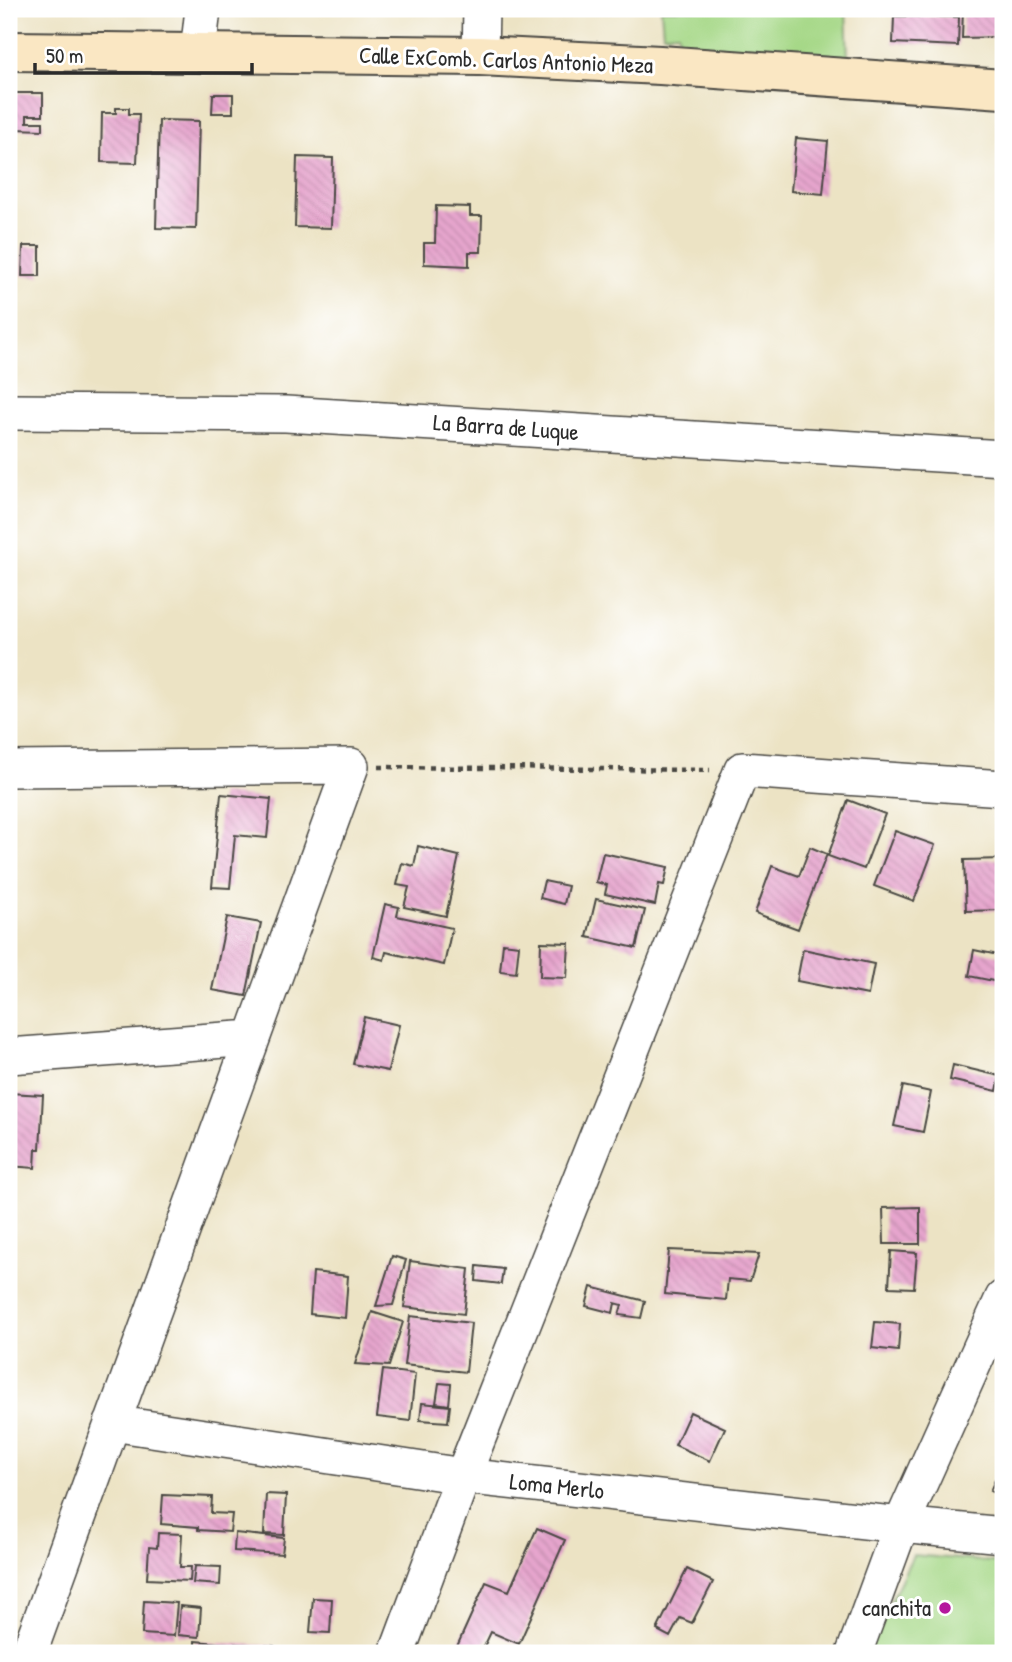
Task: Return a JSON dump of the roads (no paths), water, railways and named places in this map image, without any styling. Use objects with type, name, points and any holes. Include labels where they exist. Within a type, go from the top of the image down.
[{"type":"street","points":[[198,53],[203,9]]},
{"type":"street","points":[[480,56],[481,9]]},
{"type":"street","name":"Calle ExComb. Carlos Antonio Meza","points":[[9,51],[480,56],[660,65],[1003,89]]},
{"type":"street","name":"La Barra de Luque","points":[[9,412],[286,414],[1003,458]]},
{"type":"street","points":[[9,769],[351,766],[29,1653]]},
{"type":"street","points":[[397,1653],[463,1476],[743,770],[1003,788]]},
{"type":"street","points":[[9,1056],[252,1038]]},
{"type":"street","points":[[854,1653],[901,1525],[1003,1298]]},
{"type":"street","name":"Loma Merlo","points":[[112,1423],[463,1476],[1003,1535]]},
{"type":"place","name":"canchita","points":[[945,1608]]}]
